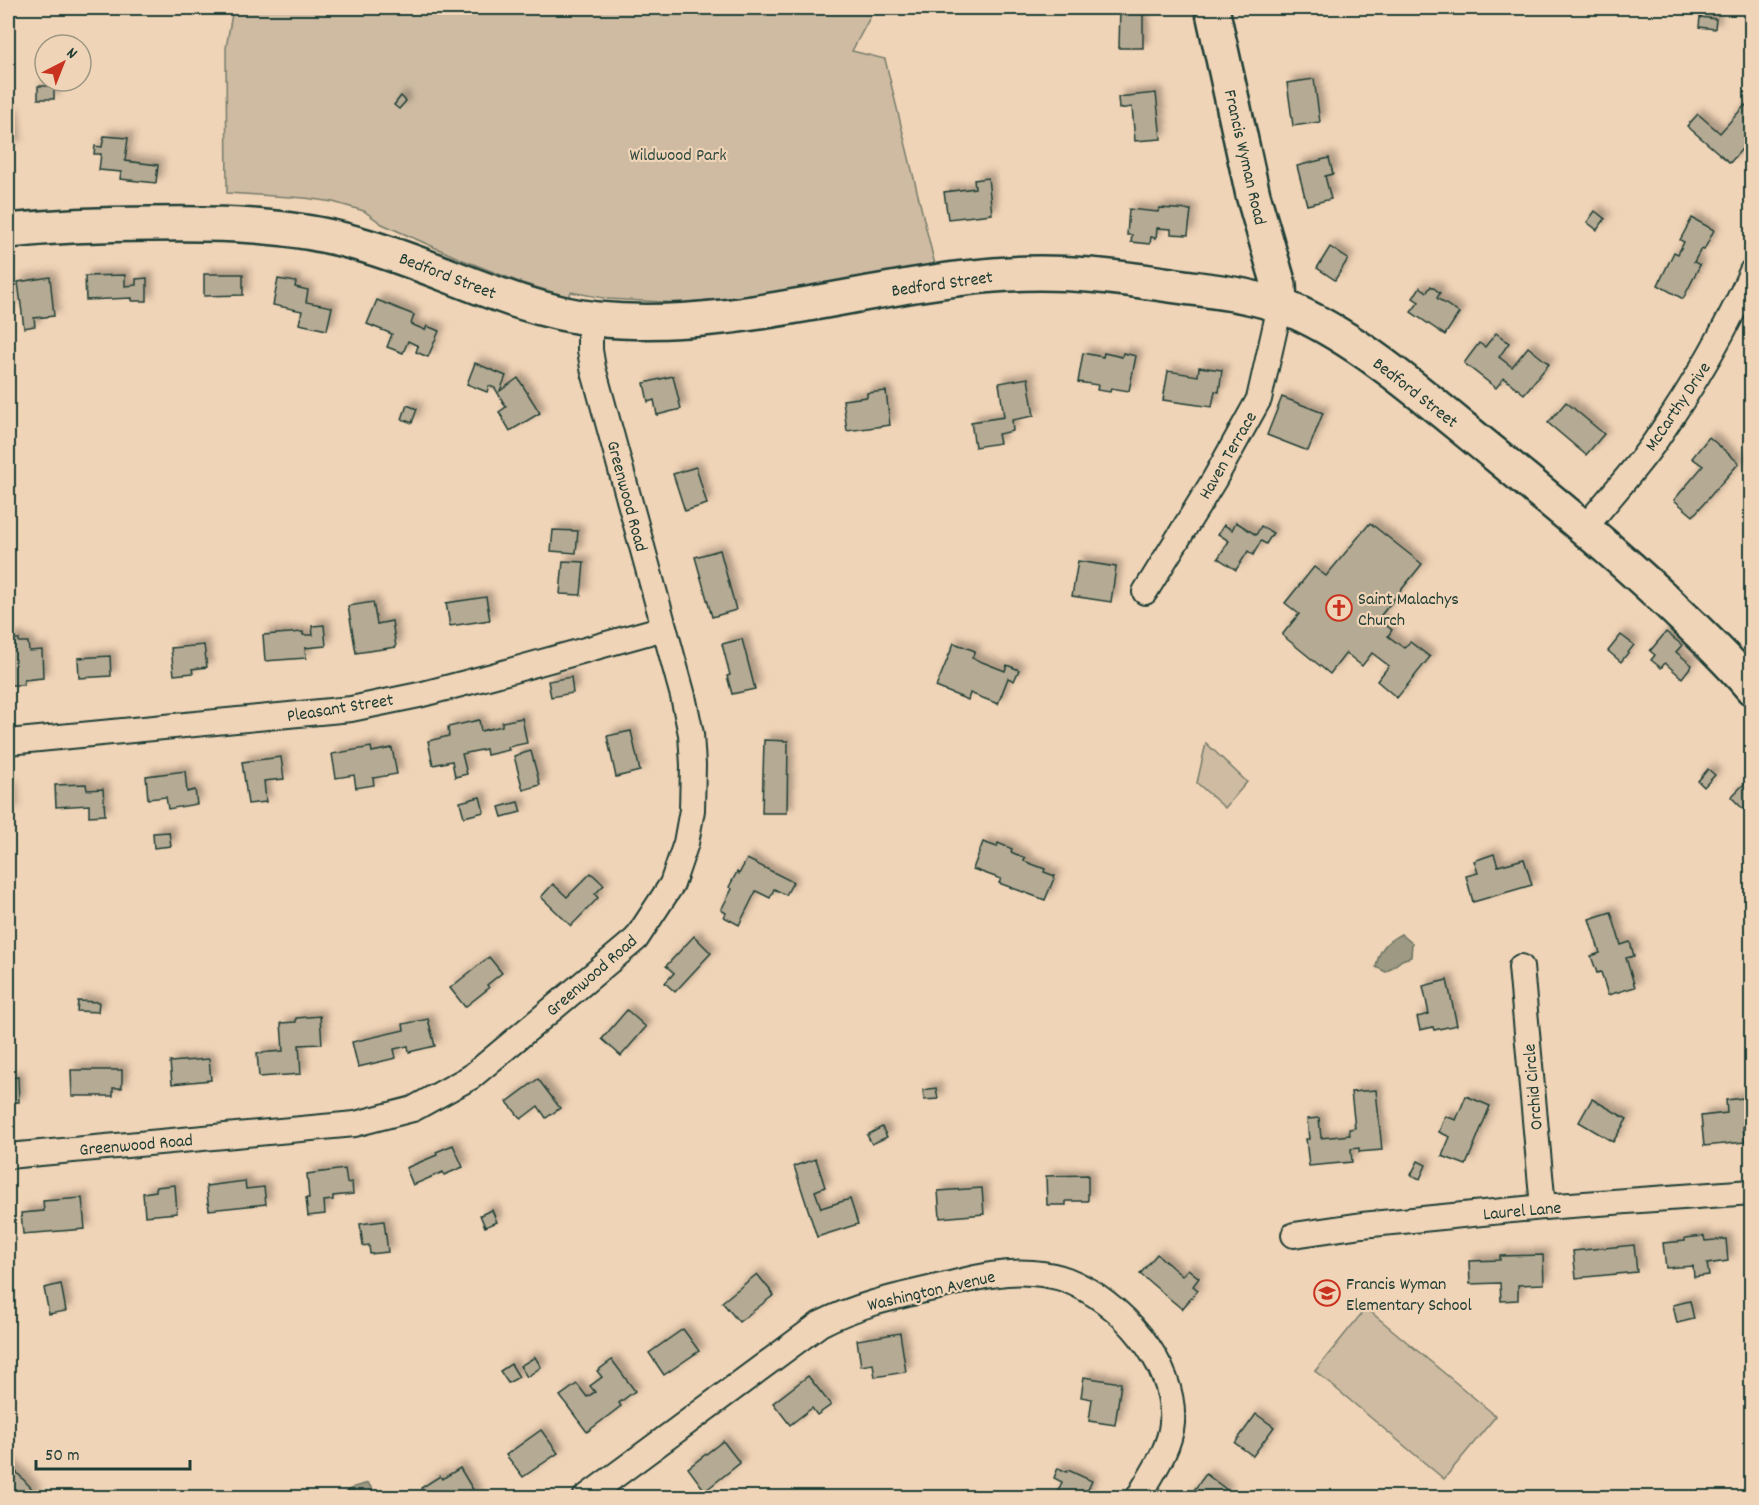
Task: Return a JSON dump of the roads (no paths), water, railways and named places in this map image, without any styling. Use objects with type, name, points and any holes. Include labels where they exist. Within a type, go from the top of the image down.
[{"type":"main road","name":"Francis Wyman Road","points":[[1212,8],[1252,195],[1279,285],[1280,306]]},
{"type":"main road","name":"Bedford Street","points":[[8,231],[180,224],[253,225],[305,232],[335,237],[396,255],[524,303],[591,318],[660,321],[741,316],[939,281],[1027,273],[1113,276],[1236,295],[1280,306],[1322,325],[1356,346],[1421,394],[1585,528],[1654,588],[1735,668],[1752,688]]},
{"type":"street","name":"McCarthy Drive","points":[[1585,528],[1653,443],[1692,387],[1718,342],[1752,272]]},
{"type":"street","name":"Haven Terrace","points":[[1145,592],[1214,480],[1259,399],[1280,306]]},
{"type":"street","name":"Greenwood Road","points":[[8,1156],[355,1124],[413,1108],[471,1077],[636,939],[672,884],[686,843],[692,810],[693,765],[689,724],[593,368],[590,350],[591,318]]},
{"type":"street","name":"Pleasant Street","points":[[8,742],[351,709],[429,692],[664,628]]},
{"type":"street","name":"Orchid Circle","points":[[1521,967],[1543,1207]]},
{"type":"street","name":"Laurel Lane","points":[[1294,1235],[1543,1207],[1752,1192]]},
{"type":"street","name":"Washington Avenue","points":[[585,1497],[820,1324],[845,1311],[870,1302],[988,1275],[1030,1272],[1066,1279],[1102,1299],[1127,1320],[1146,1344],[1160,1368],[1171,1402],[1172,1426],[1158,1461],[1138,1497]]},
{"type":"place","name":"Saint Malachys Church","points":[[1339,608]]},
{"type":"place","name":"Francis Wyman Elementary School","points":[[1327,1293]]},
{"type":"park label","name":"Wildwood Park","points":[[678,154]]}]
